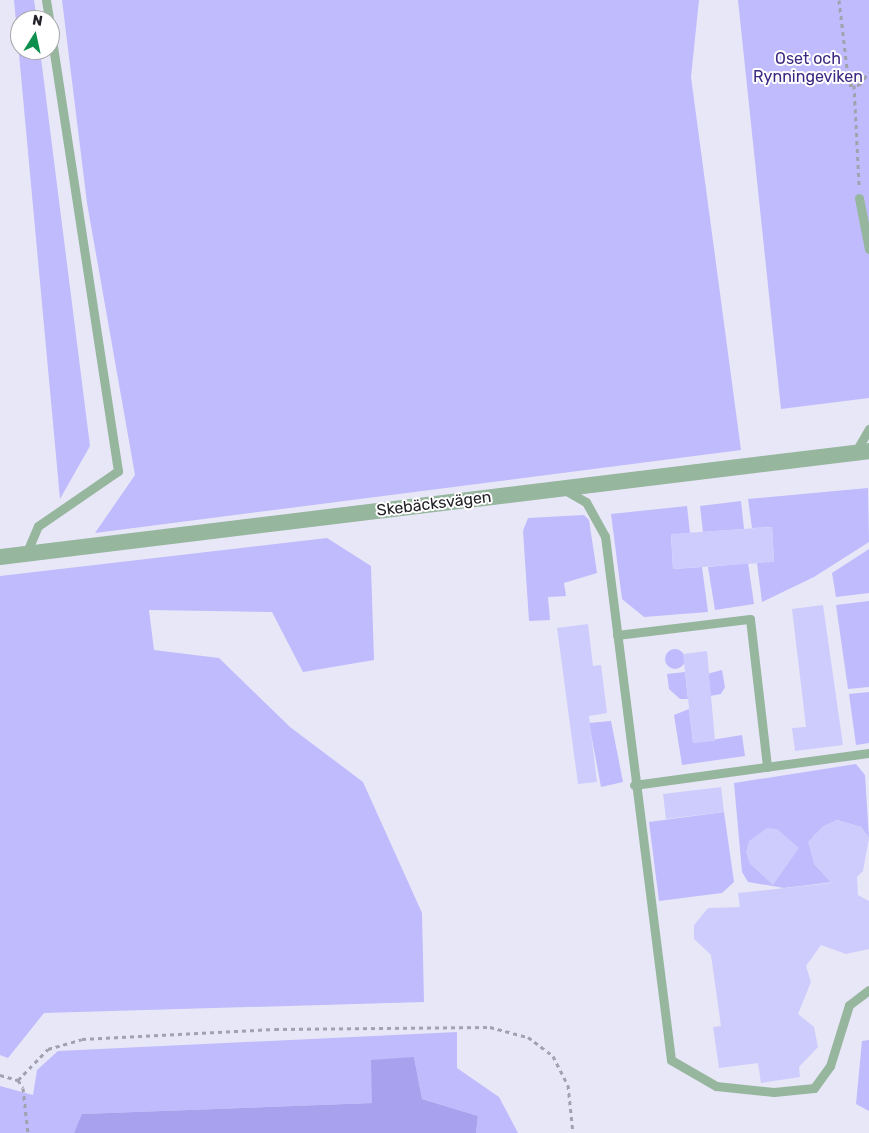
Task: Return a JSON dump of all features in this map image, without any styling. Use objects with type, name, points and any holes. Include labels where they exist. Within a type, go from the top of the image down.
[{"type":"street","name":"Skebäcksvägen","points":[[0,557],[862,452]]},
{"type":"lane","points":[[26,554],[38,526],[118,471],[55,60]]},
{"type":"lane","points":[[859,198],[869,249]]},
{"type":"lane","points":[[862,452],[869,429]]},
{"type":"lane","points":[[562,488],[586,502],[605,536],[634,785],[672,1060],[716,1086],[774,1092],[814,1088],[830,1066],[849,1005],[869,990]]},
{"type":"lane","points":[[617,635],[750,619],[767,767]]},
{"type":"lane","points":[[634,785],[869,753]]},
{"type":"path","points":[[839,0],[849,85],[854,85]]},
{"type":"path","points":[[854,85],[869,72]]},
{"type":"path","points":[[854,85],[859,198]]},
{"type":"path","points":[[18,1080],[48,1049],[82,1039],[275,1029],[490,1027],[528,1037],[553,1056],[568,1085],[573,1133]]},
{"type":"path","points":[[0,1075],[18,1080],[26,1097],[28,1133]]},
{"type":"green space","points":[[14,0],[34,0],[36,10],[15,10]]},
{"type":"green space","points":[[62,0],[699,0],[691,77],[741,450],[95,533],[135,475],[87,203]]},
{"type":"green space","name":"Oset och Rynningeviken","points":[[738,0],[869,0],[869,398],[781,409]]},
{"type":"green space","points":[[20,60],[41,60],[90,446],[60,499]]},
{"type":"green space","points":[[868,488],[869,542],[814,577],[762,602],[757,563],[774,561],[772,527],[752,528],[748,499]]},
{"type":"green space","points":[[741,501],[744,529],[703,532],[700,506]]},
{"type":"green space","points":[[687,506],[690,533],[671,535],[673,569],[702,567],[708,612],[644,617],[622,599],[611,514]]},
{"type":"green space","points":[[584,515],[589,520],[597,573],[564,583],[566,596],[548,597],[550,620],[529,621],[523,531],[528,518]]},
{"type":"green space","points":[[327,538],[371,566],[374,660],[303,672],[272,612],[149,610],[154,650],[219,658],[290,727],[363,782],[422,913],[424,1002],[44,1013],[8,1058],[0,1055],[0,576]]},
{"type":"green space","points":[[869,549],[869,593],[836,597],[832,573]]},
{"type":"green space","points":[[748,563],[754,604],[715,610],[708,567]]},
{"type":"green space","points":[[869,601],[869,687],[848,689],[836,605]]},
{"type":"green space","points":[[675,649],[682,652],[685,659],[682,666],[675,669],[668,666],[665,659],[668,652]]},
{"type":"green space","points":[[722,670],[725,687],[721,694],[710,696],[707,674]]},
{"type":"green space","points":[[685,672],[688,699],[680,699],[669,689],[667,674]]},
{"type":"green space","points":[[869,692],[869,743],[856,745],[849,694]]},
{"type":"green space","points":[[689,709],[693,743],[742,735],[745,756],[682,765],[674,715]]},
{"type":"green space","points":[[611,721],[623,782],[601,787],[589,723]]},
{"type":"green space","points":[[856,764],[865,775],[869,838],[861,827],[837,820],[813,836],[814,864],[833,882],[784,888],[748,882],[742,872],[734,783]]},
{"type":"green space","points":[[724,812],[734,882],[722,893],[659,901],[649,822]]},
{"type":"green space","points":[[457,1032],[457,1068],[499,1097],[518,1133],[476,1133],[478,1116],[422,1099],[414,1057],[372,1103],[83,1114],[74,1133],[0,1133],[0,1086],[33,1095],[37,1070],[58,1051]]},
{"type":"green space","points":[[869,1040],[869,1111],[856,1104],[862,1041]]},
{"type":"shaded area","points":[[414,1057],[422,1099],[478,1116],[476,1133],[74,1133],[82,1114],[372,1103],[371,1060]]},
{"type":"building","points":[[772,527],[774,562],[673,569],[671,534]]},
{"type":"building","points":[[823,605],[843,745],[795,751],[792,728],[806,727],[792,609]]},
{"type":"building","points":[[588,624],[593,666],[601,665],[607,713],[589,716],[597,782],[578,784],[557,628]]},
{"type":"building","points":[[707,651],[715,741],[693,743],[683,654]]},
{"type":"building","points":[[721,787],[724,812],[666,819],[663,794]]},
{"type":"building","points":[[837,820],[861,827],[869,838],[863,871],[857,877],[858,895],[869,901],[869,949],[846,954],[821,945],[806,966],[811,982],[798,1014],[814,1027],[818,1047],[799,1067],[800,1077],[761,1083],[758,1063],[719,1068],[713,1027],[721,1026],[711,955],[694,939],[694,925],[708,908],[740,907],[738,893],[831,883],[814,864],[808,842],[823,826]]},
{"type":"building","points":[[767,828],[777,829],[799,848],[773,885],[750,864],[746,853],[749,841]]}]
